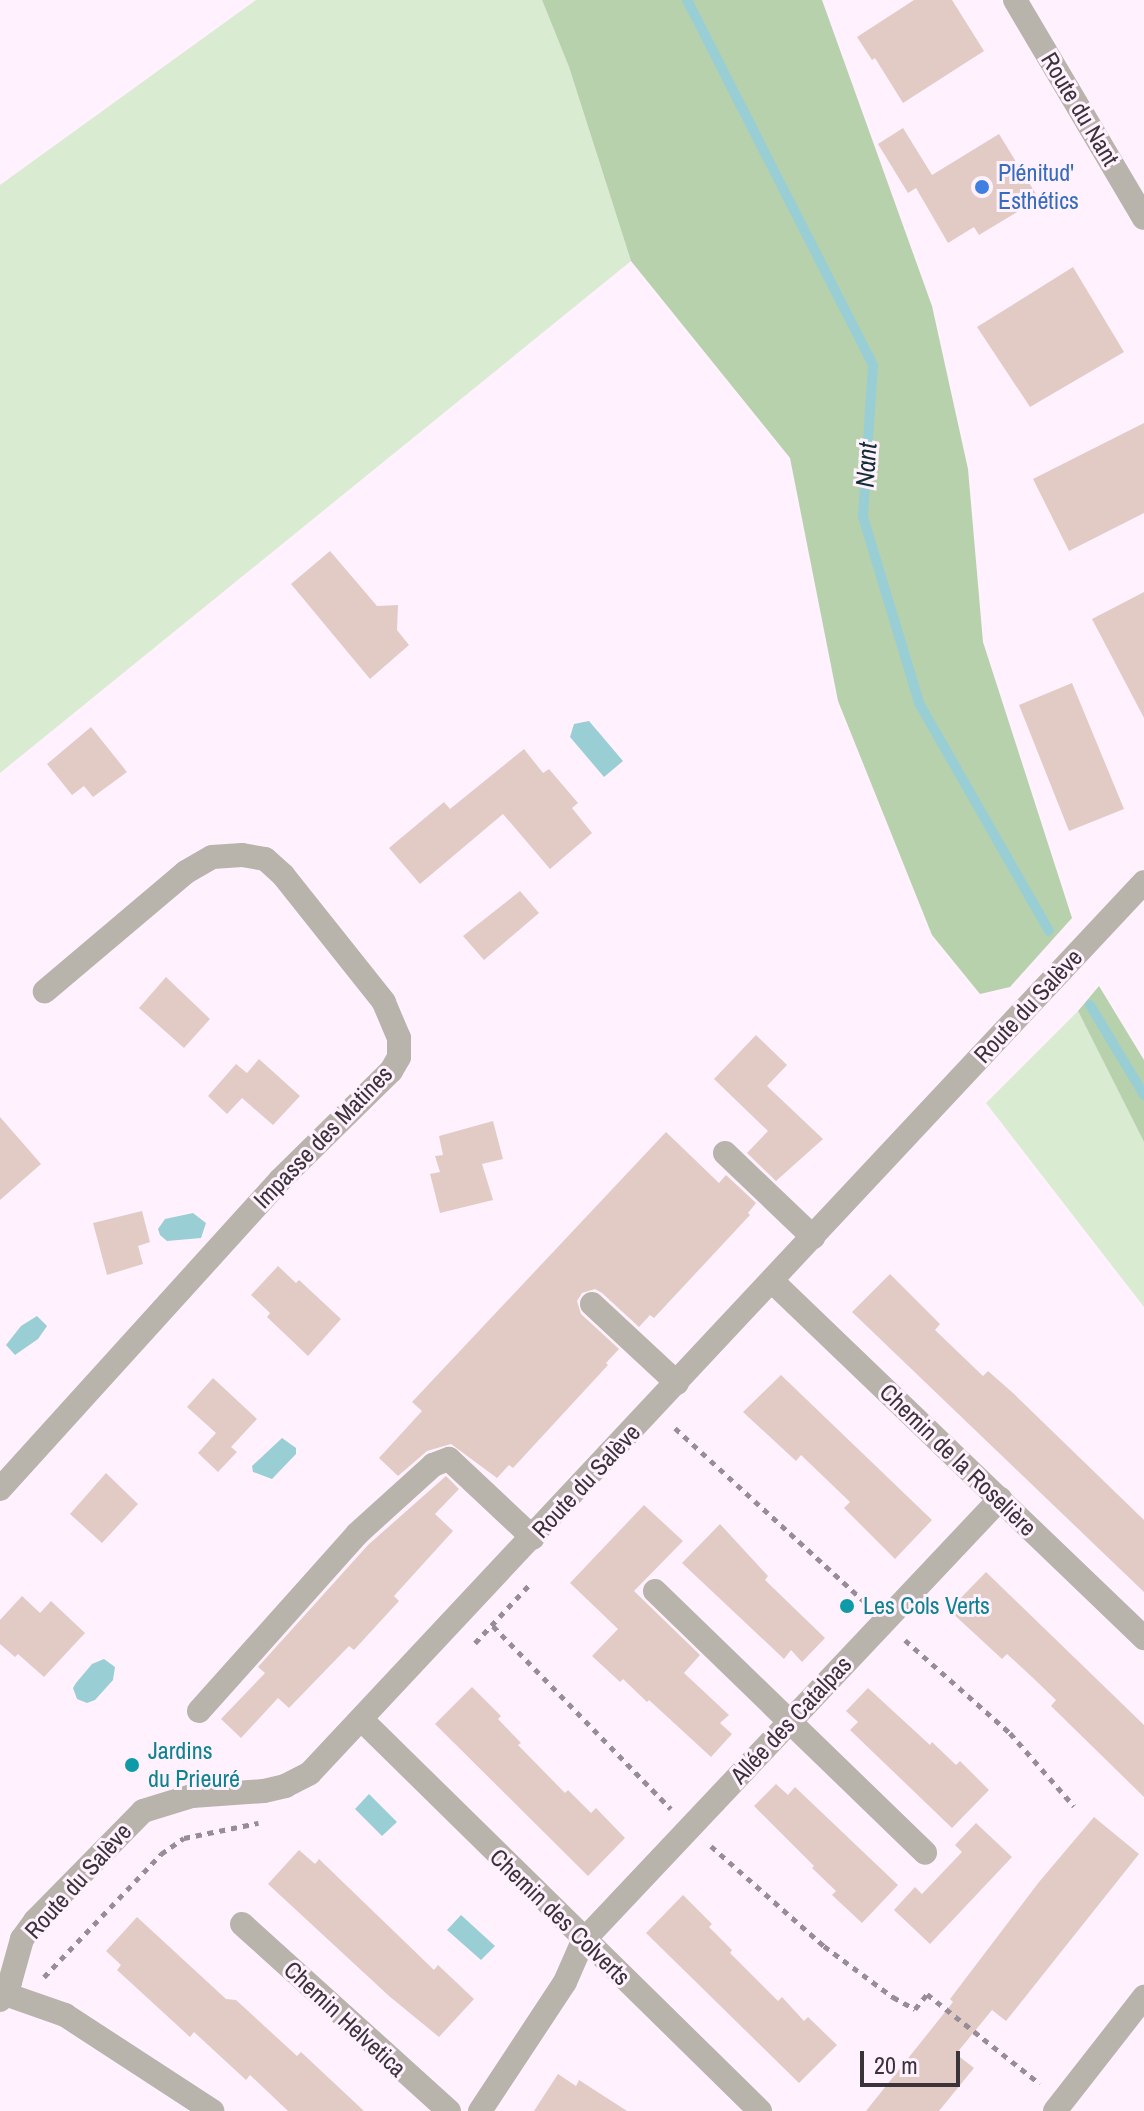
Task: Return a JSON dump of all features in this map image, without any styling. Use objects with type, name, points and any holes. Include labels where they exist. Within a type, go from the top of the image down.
[{"type":"street","name":"Route du Nant","points":[[1015,0],[1144,218]]},
{"type":"street","name":"Impasse des Matines","points":[[0,1489],[56,1423],[280,1180],[391,1071],[399,1057],[399,1038],[384,1002],[283,875],[265,859],[242,855],[212,857],[186,872],[45,991]]},
{"type":"street","name":"Route du Salève","points":[[2,1997],[22,1939],[143,1811],[192,1796],[264,1791],[285,1786],[310,1773],[1144,882]]},
{"type":"street","points":[[725,1153],[813,1237]]},
{"type":"street","name":"Chemin de la Roselière","points":[[772,1281],[1144,1638]]},
{"type":"street","points":[[592,1304],[677,1383]]},
{"type":"street","points":[[199,1711],[357,1534],[433,1465],[449,1459],[533,1538]]},
{"type":"street","name":"Allée des Catalpas","points":[[583,1941],[1000,1499]]},
{"type":"street","points":[[655,1591],[925,1853]]},
{"type":"street","name":"Chemin des Colverts","points":[[362,1720],[583,1941],[760,2111]]},
{"type":"street","name":"Chemin Helvetica","points":[[242,1924],[449,2111]]},
{"type":"street","points":[[480,2111],[565,1982],[583,1941]]},
{"type":"street","points":[[2,1997],[65,2015],[212,2111]]},
{"type":"street","points":[[1059,2106],[1144,1997]]},
{"type":"path","points":[[927,1994],[1059,2106]]},
{"type":"green space","points":[[256,0],[542,0],[569,67],[631,261],[0,773],[0,185]]},
{"type":"green space","points":[[542,0],[822,0],[932,306],[968,469],[983,642],[1072,918],[1010,987],[980,994],[932,935],[838,701],[790,458],[631,261],[569,67]]},
{"type":"green space","points":[[1099,986],[1144,1060],[1144,1142],[1078,1011]]},
{"type":"green space","points":[[1078,1011],[1144,1142],[1144,1307],[986,1103]]},
{"type":"water","points":[[589,721],[623,761],[604,777],[570,737],[574,724]]},
{"type":"water","points":[[193,1213],[206,1223],[201,1238],[167,1241],[160,1235],[158,1229],[165,1219]]},
{"type":"water","points":[[37,1316],[47,1326],[38,1339],[15,1355],[6,1345],[21,1326]]},
{"type":"water","points":[[282,1438],[296,1448],[296,1454],[272,1479],[253,1472],[252,1466]]},
{"type":"water","points":[[104,1659],[115,1667],[113,1680],[95,1700],[87,1703],[77,1699],[73,1688],[76,1683],[92,1664]]},
{"type":"water","points":[[369,1794],[397,1822],[382,1836],[355,1809]]},
{"type":"water","points":[[461,1915],[495,1946],[481,1960],[447,1930]]},
{"type":"building","points":[[914,0],[952,0],[984,51],[903,103],[875,58],[872,60],[857,37]]},
{"type":"building","name":"Plénitud' Esthétics","points":[[903,128],[932,175],[999,134],[1039,199],[979,235],[974,227],[948,243],[916,188],[908,193],[878,144]]},
{"type":"building","points":[[1073,267],[1124,352],[1030,407],[977,327]]},
{"type":"building","points":[[1144,423],[1144,513],[1069,551],[1033,479]]},
{"type":"building","points":[[330,551],[377,606],[398,605],[397,630],[409,645],[370,679],[291,584]]},
{"type":"building","points":[[1144,592],[1144,718],[1092,619]]},
{"type":"building","points":[[1072,683],[1124,809],[1069,831],[1019,705]]},
{"type":"building","points":[[91,727],[127,772],[93,797],[84,786],[72,795],[47,764]]},
{"type":"building","points":[[524,749],[543,773],[549,769],[578,803],[572,808],[592,833],[550,869],[503,814],[420,884],[389,848],[444,802],[450,809]]},
{"type":"building","points":[[520,891],[539,913],[484,960],[463,936]]},
{"type":"building","points":[[166,977],[210,1019],[184,1048],[139,1008]]},
{"type":"building","points":[[756,1035],[787,1065],[767,1086],[823,1139],[776,1181],[747,1153],[768,1131],[714,1079]]},
{"type":"building","points":[[259,1059],[300,1096],[273,1125],[242,1098],[227,1114],[208,1096],[236,1064],[247,1073]]},
{"type":"building","points":[[0,1117],[41,1164],[0,1200]]},
{"type":"building","points":[[493,1121],[503,1159],[482,1164],[493,1200],[440,1213],[430,1174],[440,1172],[435,1156],[443,1155],[439,1136]]},
{"type":"building","points":[[666,1132],[719,1183],[726,1175],[756,1203],[748,1213],[750,1215],[654,1318],[650,1315],[639,1327],[602,1293],[595,1289],[582,1293],[577,1301],[581,1314],[619,1349],[606,1363],[608,1365],[513,1468],[509,1465],[497,1478],[451,1444],[427,1451],[398,1476],[379,1458],[422,1411],[412,1402]]},
{"type":"building","points":[[142,1211],[150,1242],[138,1246],[143,1264],[107,1275],[93,1223]]},
{"type":"building","points":[[278,1266],[296,1283],[299,1280],[341,1319],[308,1356],[267,1317],[270,1313],[251,1295]]},
{"type":"building","points":[[890,1274],[940,1324],[935,1330],[983,1376],[988,1371],[1013,1393],[1144,1520],[1144,1592],[852,1312]]},
{"type":"building","points":[[781,1375],[932,1520],[895,1559],[844,1508],[850,1502],[801,1455],[796,1461],[743,1412]]},
{"type":"building","points":[[213,1378],[257,1419],[231,1447],[237,1452],[218,1472],[198,1453],[216,1433],[187,1407]]},
{"type":"building","points":[[106,1473],[138,1504],[102,1543],[70,1514]]},
{"type":"building","points":[[446,1476],[459,1489],[435,1514],[453,1531],[394,1596],[399,1601],[354,1650],[349,1646],[289,1708],[278,1698],[241,1738],[221,1719],[265,1673],[258,1667],[368,1545]]},
{"type":"building","points":[[644,1505],[683,1541],[634,1591],[700,1655],[684,1673],[729,1715],[720,1723],[732,1734],[711,1757],[649,1700],[647,1702],[623,1679],[620,1682],[592,1656],[618,1629],[570,1583]]},
{"type":"building","points":[[720,1524],[768,1576],[765,1580],[825,1638],[802,1662],[791,1650],[784,1659],[682,1563]]},
{"type":"building","points":[[986,1572],[1144,1725],[1144,1797],[1051,1706],[1056,1700],[1007,1654],[1002,1659],[949,1610]]},
{"type":"building","points":[[22,1596],[40,1613],[51,1601],[85,1633],[44,1677],[18,1654],[15,1657],[0,1644],[0,1620]]},
{"type":"building","points":[[472,1687],[501,1716],[498,1719],[521,1743],[518,1745],[565,1793],[568,1790],[591,1813],[596,1808],[625,1838],[588,1876],[435,1724]]},
{"type":"building","points":[[868,1688],[930,1745],[932,1742],[956,1765],[960,1761],[989,1790],[952,1828],[850,1730],[858,1722],[846,1711]]},
{"type":"building","points":[[776,1784],[788,1795],[795,1787],[898,1885],[862,1923],[832,1895],[836,1891],[812,1868],[814,1866],[754,1806]]},
{"type":"building","points":[[1094,1817],[1139,1854],[1006,2021],[992,2010],[956,2054],[974,2068],[939,2111],[866,2111],[953,2002],[950,1999],[1039,1882]]},
{"type":"building","points":[[976,1823],[1012,1857],[930,1944],[894,1910],[915,1887],[922,1894],[962,1852],[955,1845]]},
{"type":"building","points":[[299,1850],[315,1864],[319,1859],[434,1970],[438,1965],[474,1999],[439,2037],[389,1996],[268,1884]]},
{"type":"building","points":[[683,1895],[712,1924],[709,1927],[732,1950],[730,1953],[778,2001],[782,1997],[804,2021],[808,2017],[837,2045],[799,2083],[646,1933]]},
{"type":"building","points":[[137,1917],[226,1999],[236,2000],[297,2056],[301,2052],[364,2111],[288,2111],[250,2075],[246,2080],[194,2032],[190,2037],[117,1970],[121,1965],[106,1951]]},
{"type":"building","points":[[558,2074],[576,2086],[579,2080],[627,2111],[534,2111]]},
{"type":"waterway","name":"Nant","points":[[687,0],[873,365],[863,517],[919,703],[1049,931]]},
{"type":"waterway","name":"Nant","points":[[1090,1005],[1144,1095]]},
{"type":"place","name":"Plénitud' Esthétics","points":[[982,187]]},
{"type":"place","name":"Les Cols Verts","points":[[847,1606]]},
{"type":"place","name":"Jardins du Prieuré","points":[[132,1765]]}]
